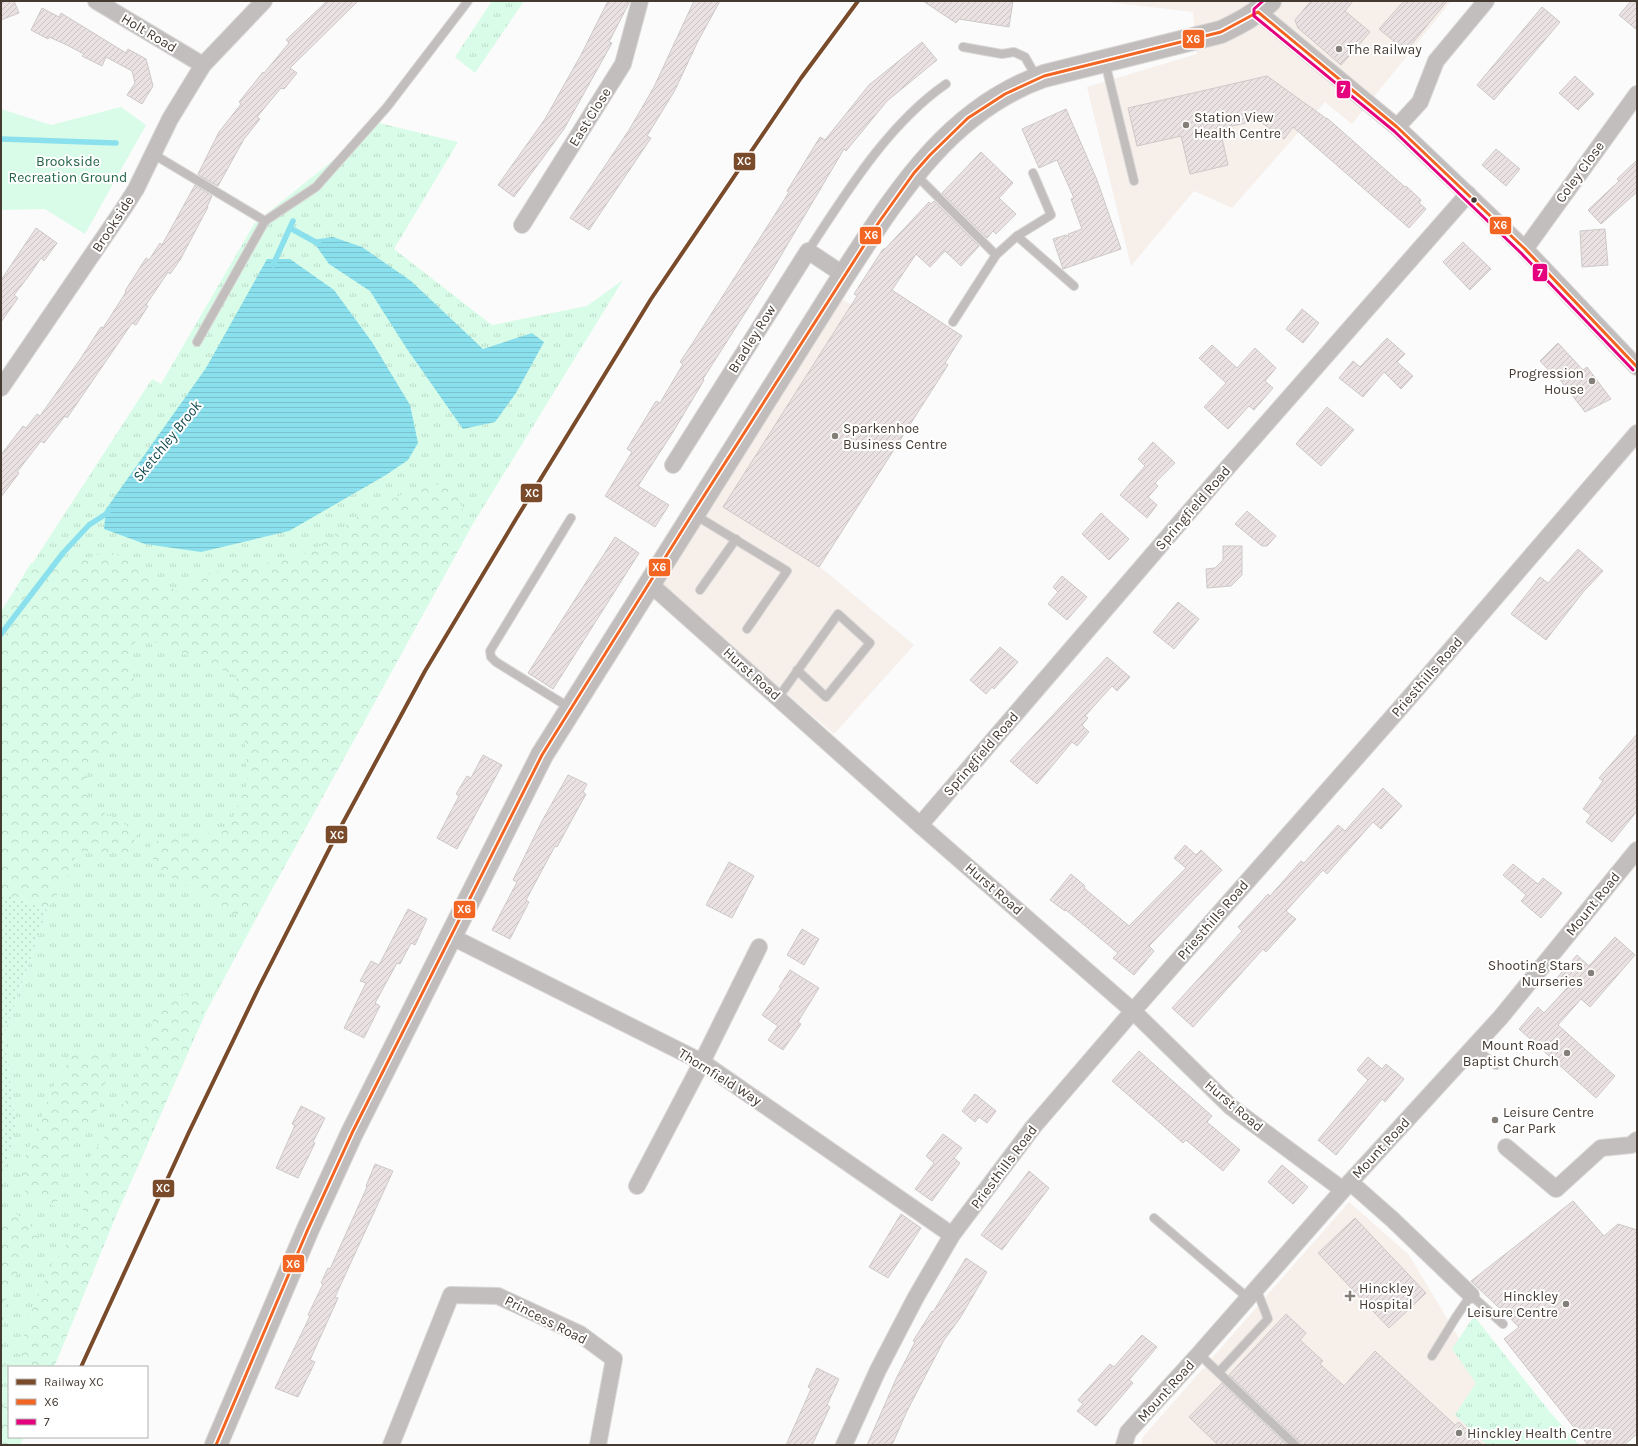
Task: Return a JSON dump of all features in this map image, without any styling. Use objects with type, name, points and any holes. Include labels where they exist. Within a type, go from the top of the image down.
[{"type":"main road","points":[[216,1445],[308,1229],[345,1147],[542,755],[570,708],[844,275],[914,173],[935,149],[968,118],[1004,94],[1038,78],[1221,32],[1264,7]]},
{"type":"street","name":"Holt Road","points":[[96,1],[203,65]]},
{"type":"street","name":"Brookside","points":[[1,388],[124,208],[170,119],[203,65],[264,1]]},
{"type":"street","name":"East Close","points":[[522,225],[622,64],[640,1]]},
{"type":"street","points":[[1397,127],[1420,102],[1436,61],[1486,1]]},
{"type":"street","points":[[1264,7],[1397,127],[1525,249],[1637,368]]},
{"type":"street","name":"Coley Close","points":[[1525,249],[1637,94]]},
{"type":"street","name":"Springfield Road","points":[[920,825],[1209,489],[1468,194]]},
{"type":"street","points":[[808,251],[844,275]]},
{"type":"street","name":"Bradley Row","points":[[673,465],[808,251]]},
{"type":"street","name":"Priesthills Road","points":[[844,1445],[881,1363],[916,1297],[952,1235],[1034,1126],[1133,1011],[1402,706],[1637,433]]},
{"type":"street","name":"Hurst Road","points":[[649,583],[920,825],[1133,1011],[1231,1107],[1347,1186],[1393,1220],[1471,1296]]},
{"type":"street","name":"Mount Road","points":[[1124,1445],[1128,1432],[1347,1186],[1501,1017],[1637,850]]},
{"type":"street","name":"Thornfield Way","points":[[450,936],[702,1062],[952,1235]]},
{"type":"street","points":[[637,1186],[702,1062],[759,947]]},
{"type":"street","points":[[1506,1147],[1556,1189],[1601,1148],[1631,1145],[1637,1140]]},
{"type":"street","name":"Princess Road","points":[[391,1445],[451,1295],[498,1296],[580,1334],[614,1359],[598,1445]]},
{"type":"lane","points":[[197,342],[265,221],[316,187],[388,107],[468,1]]},
{"type":"lane","points":[[963,47],[1002,54],[1014,52],[1025,56],[1038,78]]},
{"type":"lane","points":[[1105,62],[1134,181]]},
{"type":"lane","points":[[808,251],[857,176],[902,122],[926,98],[946,84]]},
{"type":"lane","points":[[153,154],[265,221]]},
{"type":"lane","points":[[914,173],[996,255]]},
{"type":"lane","points":[[953,322],[996,255],[1017,236],[1051,215],[1033,173]]},
{"type":"lane","points":[[1017,236],[1074,286]]},
{"type":"lane","points":[[693,513],[787,571],[748,629]]},
{"type":"lane","points":[[570,708],[496,662],[490,656],[490,651],[571,518]]},
{"type":"lane","points":[[700,590],[736,539]]},
{"type":"lane","points":[[778,698],[796,670],[838,614],[870,642],[826,697],[796,670]]},
{"type":"lane","points":[[1473,1047],[1496,1065]]},
{"type":"lane","points":[[1154,1218],[1252,1293],[1268,1319],[1219,1372]]},
{"type":"lane","points":[[1432,1356],[1471,1296],[1503,1324]]},
{"type":"lane","points":[[1199,1354],[1295,1445]]},
{"type":"shaded area","points":[[1098,1],[1451,1],[1352,124],[1325,102],[1232,208],[1194,191],[1131,266],[1087,87],[1197,54],[1193,12]]},
{"type":"shaded area","points":[[842,299],[948,365],[820,567],[914,645],[834,734],[662,586]]},
{"type":"shaded area","name":"Hinckley Hospital","points":[[1349,1202],[1409,1255],[1523,1445],[1142,1445],[1142,1438]]},
{"type":"green space","points":[[492,1],[524,1],[475,73],[455,57]]},
{"type":"green space","name":"Brookside Recreation Ground","points":[[121,107],[146,125],[85,234],[45,209],[1,210],[1,109],[51,125]]},
{"type":"green space","points":[[379,123],[458,142],[394,249],[492,325],[587,306],[623,280],[471,527],[205,1014],[117,1213],[54,1366],[8,1366],[8,1438],[24,1438],[20,1445],[1,1445],[1,1175],[11,1149],[16,1125],[4,1035],[47,910],[1,893],[1,612],[152,379],[161,384],[254,224]]},
{"type":"green space","points":[[426,483],[452,486],[471,527],[272,889],[251,917],[223,911],[188,886],[155,869],[150,845],[164,837],[201,836],[229,826],[248,781],[244,734],[231,714],[237,676],[141,636],[128,650],[136,690],[115,738],[86,768],[89,806],[115,818],[138,833],[128,853],[78,851],[66,880],[47,910],[1,893],[1,612],[31,563],[70,566],[102,552],[126,555],[151,582],[182,592],[202,575],[263,564],[312,552],[359,515]]},
{"type":"green space","points":[[1,893],[47,910],[4,1035],[16,1125],[11,1149],[1,1175]]},
{"type":"green space","points":[[193,989],[205,1014],[117,1213],[54,1366],[18,1366],[26,1324],[52,1265],[82,1222],[87,1161],[113,1125],[134,1084],[155,1014]]},
{"type":"green space","points":[[75,1052],[110,1054],[112,1059],[99,1107],[64,1159],[56,1207],[26,1194],[19,1172],[55,1083]]},
{"type":"green space","points":[[11,1210],[29,1223],[38,1238],[8,1288],[1,1335],[1,1224]]},
{"type":"green space","points":[[1474,1316],[1550,1412],[1527,1445],[1487,1445],[1455,1415],[1476,1383],[1452,1349]]},
{"type":"green space","points":[[8,1398],[8,1438],[24,1438],[20,1445],[1,1445],[1,1413]]},
{"type":"green space","points":[[1550,1412],[1579,1445],[1527,1445]]},
{"type":"water","points":[[333,237],[362,247],[411,281],[483,349],[532,333],[544,342],[516,393],[495,422],[463,429],[407,349],[370,291],[329,264],[312,240]]},
{"type":"water","points":[[267,259],[290,259],[334,290],[372,342],[410,405],[418,443],[408,460],[386,475],[289,531],[201,552],[145,544],[104,529],[106,509],[206,368]]},
{"type":"building","points":[[1,1],[14,1],[19,13],[1,20]]},
{"type":"building","points":[[327,1],[358,1],[290,68],[297,73],[284,89],[281,88],[257,117],[260,119],[244,139],[218,186],[200,176],[198,174],[219,132],[241,104],[239,102],[289,43],[286,40]]},
{"type":"building","points":[[608,1],[630,1],[609,42],[612,43],[564,129],[514,197],[498,185],[545,119],[582,53]]},
{"type":"building","points":[[694,1],[720,1],[698,41],[675,90],[647,136],[651,138],[589,230],[570,218],[629,130],[654,87]]},
{"type":"building","points":[[923,1],[1013,1],[1009,27],[959,19],[956,23]]},
{"type":"building","name":"The Railway","points":[[1311,1],[1353,1],[1345,11],[1370,32],[1341,65],[1298,28],[1295,20]]},
{"type":"building","points":[[1404,1],[1447,1],[1406,51],[1379,29]]},
{"type":"building","points":[[1631,1],[1637,1],[1637,30],[1619,15]]},
{"type":"building","points":[[1542,7],[1560,22],[1494,100],[1477,85]]},
{"type":"building","points":[[42,8],[59,17],[61,13],[126,53],[128,49],[146,59],[153,86],[142,104],[127,95],[135,83],[132,71],[106,57],[102,66],[82,56],[84,54],[67,45],[49,37],[48,39],[31,30]]},
{"type":"building","points":[[922,42],[937,60],[887,101],[846,151],[844,149],[773,269],[703,379],[704,380],[673,432],[638,486],[669,505],[655,527],[605,496],[632,452],[627,449],[656,401],[660,403],[683,364],[680,362],[781,205],[789,192],[787,191],[820,137],[825,140],[869,85]]},
{"type":"building","name":"Station View Health Centre","points":[[1267,76],[1327,118],[1421,200],[1419,203],[1426,209],[1409,228],[1293,127],[1284,139],[1258,120],[1220,129],[1228,165],[1190,174],[1181,136],[1137,146],[1128,108]]},
{"type":"building","points":[[1575,76],[1594,94],[1578,110],[1559,93]]},
{"type":"building","points":[[1066,109],[1097,180],[1121,249],[1063,269],[1053,239],[1066,235],[1069,237],[1068,234],[1082,229],[1071,199],[1074,198],[1057,160],[1039,168],[1022,129]]},
{"type":"building","points":[[1496,149],[1520,169],[1506,186],[1482,165]]},
{"type":"building","points":[[981,152],[1013,183],[999,198],[1016,214],[996,234],[993,231],[987,238],[942,193]]},
{"type":"building","points":[[1637,160],[1637,192],[1601,224],[1588,210],[1619,181],[1617,179]]},
{"type":"building","points":[[195,185],[212,196],[208,207],[180,260],[170,274],[168,272],[146,305],[148,306],[136,325],[132,323],[67,418],[65,416],[44,443],[41,441],[17,472],[19,473],[1,497],[1,455],[23,426],[26,428],[37,414],[40,416],[101,327],[103,328],[146,258],[149,260],[160,243],[162,245]]},
{"type":"building","name":"Sparkenhoe Business Centre","points":[[934,201],[979,246],[961,266],[945,251],[930,267],[916,254],[892,290],[962,336],[945,363],[948,365],[819,567],[723,507],[857,296],[854,294],[883,249],[885,249],[929,202],[931,204]]},
{"type":"building","points":[[36,228],[57,243],[44,261],[41,258],[14,295],[18,298],[1,322],[1,280]]},
{"type":"building","points":[[1605,229],[1608,265],[1582,267],[1580,231]]},
{"type":"building","points":[[1463,242],[1491,269],[1470,290],[1443,262]]},
{"type":"building","points":[[1302,309],[1319,323],[1303,343],[1286,329]]},
{"type":"building","points":[[1387,338],[1405,354],[1397,362],[1413,376],[1401,389],[1384,372],[1363,397],[1339,378],[1353,361],[1360,367]]},
{"type":"building","points":[[1558,343],[1583,370],[1587,367],[1611,399],[1585,412],[1558,377],[1557,379],[1540,361]]},
{"type":"building","points":[[1212,345],[1237,368],[1255,348],[1276,368],[1265,381],[1273,388],[1254,410],[1249,406],[1228,429],[1204,407],[1226,383],[1199,358]]},
{"type":"building","points":[[1327,407],[1354,430],[1321,466],[1296,444]]},
{"type":"building","points":[[1153,442],[1175,463],[1155,483],[1158,486],[1148,497],[1157,505],[1147,518],[1120,495],[1145,466],[1138,459]]},
{"type":"building","points":[[1247,511],[1276,536],[1267,546],[1262,546],[1235,524]]},
{"type":"building","points":[[1101,513],[1129,539],[1109,560],[1082,534]]},
{"type":"building","points":[[615,537],[639,553],[553,689],[528,673]]},
{"type":"building","points":[[1223,546],[1242,546],[1242,575],[1231,586],[1207,588],[1206,569],[1215,568],[1223,560]]},
{"type":"building","points":[[1578,549],[1603,571],[1584,591],[1546,640],[1511,614],[1540,577],[1548,583]]},
{"type":"building","points":[[1062,576],[1087,597],[1067,620],[1048,604],[1058,592],[1053,587]]},
{"type":"building","points":[[1178,602],[1199,619],[1174,649],[1153,632]]},
{"type":"building","points":[[1000,647],[1018,662],[994,689],[992,687],[986,694],[970,680]]},
{"type":"building","points":[[1107,657],[1130,677],[1117,691],[1112,686],[1085,716],[1088,718],[1082,725],[1089,732],[1077,746],[1072,742],[1037,784],[1010,761]]},
{"type":"building","points":[[1637,734],[1637,811],[1612,842],[1586,822],[1591,815],[1583,809],[1603,781],[1599,778]]},
{"type":"building","points":[[483,755],[502,765],[457,849],[437,838],[459,796],[456,794],[467,776],[471,778]]},
{"type":"building","points":[[568,775],[587,784],[583,792],[586,794],[557,847],[555,846],[526,900],[529,902],[510,939],[492,930],[517,882],[513,880],[542,821]]},
{"type":"building","points":[[1383,788],[1402,806],[1381,829],[1373,822],[1327,874],[1323,870],[1286,911],[1296,919],[1266,952],[1263,949],[1193,1027],[1172,1008],[1242,931],[1238,927],[1268,894],[1270,896],[1301,861],[1304,863],[1338,825],[1345,831]]},
{"type":"building","points":[[1185,845],[1196,855],[1201,850],[1222,870],[1149,946],[1154,951],[1134,975],[1113,958],[1118,953],[1066,910],[1065,911],[1050,900],[1071,874],[1085,886],[1084,888],[1129,926],[1186,868],[1174,858]]},
{"type":"building","points":[[729,862],[754,876],[732,918],[706,905]]},
{"type":"building","points":[[1513,864],[1538,884],[1543,878],[1562,893],[1541,918],[1521,901],[1526,895],[1503,875]]},
{"type":"building","points":[[408,909],[427,919],[415,945],[411,943],[400,964],[397,963],[375,1003],[380,1006],[364,1038],[344,1028],[366,983],[360,981],[371,961],[379,965]]},
{"type":"building","points":[[802,929],[819,939],[804,965],[787,955]]},
{"type":"building","points":[[1615,937],[1635,955],[1590,1007],[1581,999],[1558,1025],[1615,1076],[1596,1098],[1519,1029],[1538,1007],[1544,1013],[1567,988],[1556,979],[1577,955],[1589,966]]},
{"type":"building","points":[[790,970],[819,988],[798,1022],[801,1024],[783,1050],[768,1040],[778,1026],[762,1015],[781,988],[779,987]]},
{"type":"building","points":[[1139,1051],[1212,1116],[1207,1122],[1240,1150],[1223,1171],[1186,1140],[1183,1143],[1112,1081]]},
{"type":"building","points":[[1368,1057],[1382,1069],[1386,1064],[1404,1079],[1385,1102],[1382,1099],[1336,1155],[1318,1140],[1368,1080],[1357,1070]]},
{"type":"building","points":[[975,1094],[996,1111],[987,1123],[979,1117],[975,1122],[962,1111]]},
{"type":"building","points":[[301,1106],[325,1118],[298,1178],[276,1168],[295,1125],[292,1124]]},
{"type":"building","points":[[943,1134],[962,1148],[954,1158],[960,1163],[932,1201],[915,1189],[934,1163],[926,1156]]},
{"type":"building","points":[[375,1164],[393,1171],[335,1297],[338,1298],[310,1360],[315,1362],[298,1397],[275,1388],[310,1316],[308,1315],[323,1284],[321,1283],[328,1268],[330,1269],[367,1187],[366,1186]]},
{"type":"building","points":[[1282,1165],[1308,1187],[1293,1204],[1268,1182]]},
{"type":"building","points":[[1029,1171],[1049,1188],[1002,1250],[981,1235]]},
{"type":"building","name":"Hinckley Leisure Centre","points":[[1573,1201],[1604,1236],[1618,1224],[1637,1230],[1637,1434],[1624,1445],[1588,1445],[1504,1339],[1519,1327],[1471,1281]]},
{"type":"building","points":[[901,1214],[921,1228],[888,1278],[869,1267]]},
{"type":"building","points":[[1355,1218],[1426,1293],[1389,1328],[1318,1253]]},
{"type":"building","points":[[966,1258],[987,1272],[960,1318],[944,1340],[907,1411],[892,1445],[867,1445],[896,1379],[915,1342],[913,1341],[932,1311],[933,1312]]},
{"type":"building","points":[[1286,1314],[1306,1333],[1300,1340],[1323,1361],[1320,1364],[1344,1386],[1375,1351],[1455,1425],[1459,1422],[1482,1445],[1300,1445],[1299,1441],[1229,1375]]},
{"type":"building","points":[[1142,1335],[1157,1347],[1129,1380],[1133,1383],[1096,1426],[1077,1411],[1083,1404],[1078,1400],[1110,1364],[1114,1367]]},
{"type":"building","points":[[817,1368],[839,1379],[827,1405],[830,1407],[812,1445],[786,1445],[811,1389],[808,1387]]},
{"type":"building","points":[[1222,1383],[1287,1445],[1218,1445],[1189,1417]]},
{"type":"waterway","points":[[1,139],[116,143]]},
{"type":"waterway","name":"Sketchley Brook","points":[[273,265],[293,221]]},
{"type":"waterway","points":[[290,228],[319,244]]},
{"type":"waterway","name":"Sketchley Brook","points":[[1,634],[63,553],[89,525],[106,514],[109,510]]},
{"type":"rail line","name":"XC","points":[[81,1366],[189,1132],[259,987],[339,830],[425,671],[651,299],[801,78],[858,1]]},
{"type":"transit line","name":"7","points":[[1263,1],[1254,9],[1254,16],[1394,131],[1521,253],[1633,370]]},
{"type":"transit line","name":"X6","points":[[216,1445],[308,1229],[352,1133],[542,755],[693,513],[879,222],[914,173],[968,118],[1005,94],[1044,76],[1221,32],[1258,12],[1397,127],[1525,249],[1637,367]]},
{"type":"place","name":"The Railway","points":[[1339,49]]},
{"type":"place","name":"Station View Health Centre","points":[[1186,125]]},
{"type":"place","name":"Progression House","points":[[1592,381]]},
{"type":"place","name":"Sparkenhoe Business Centre","points":[[835,436]]},
{"type":"place","name":"Shooting Stars Nurseries","points":[[1591,973]]},
{"type":"place","name":"Mount Road Baptist Church","points":[[1567,1053]]},
{"type":"place","name":"Leisure Centre Car Park","points":[[1495,1120]]},
{"type":"place","name":"Hinckley Hospital","points":[[1350,1296]]},
{"type":"place","name":"Hinckley Leisure Centre","points":[[1566,1304]]},
{"type":"place","name":"Hinckley Health Centre","points":[[1459,1433]]}]
